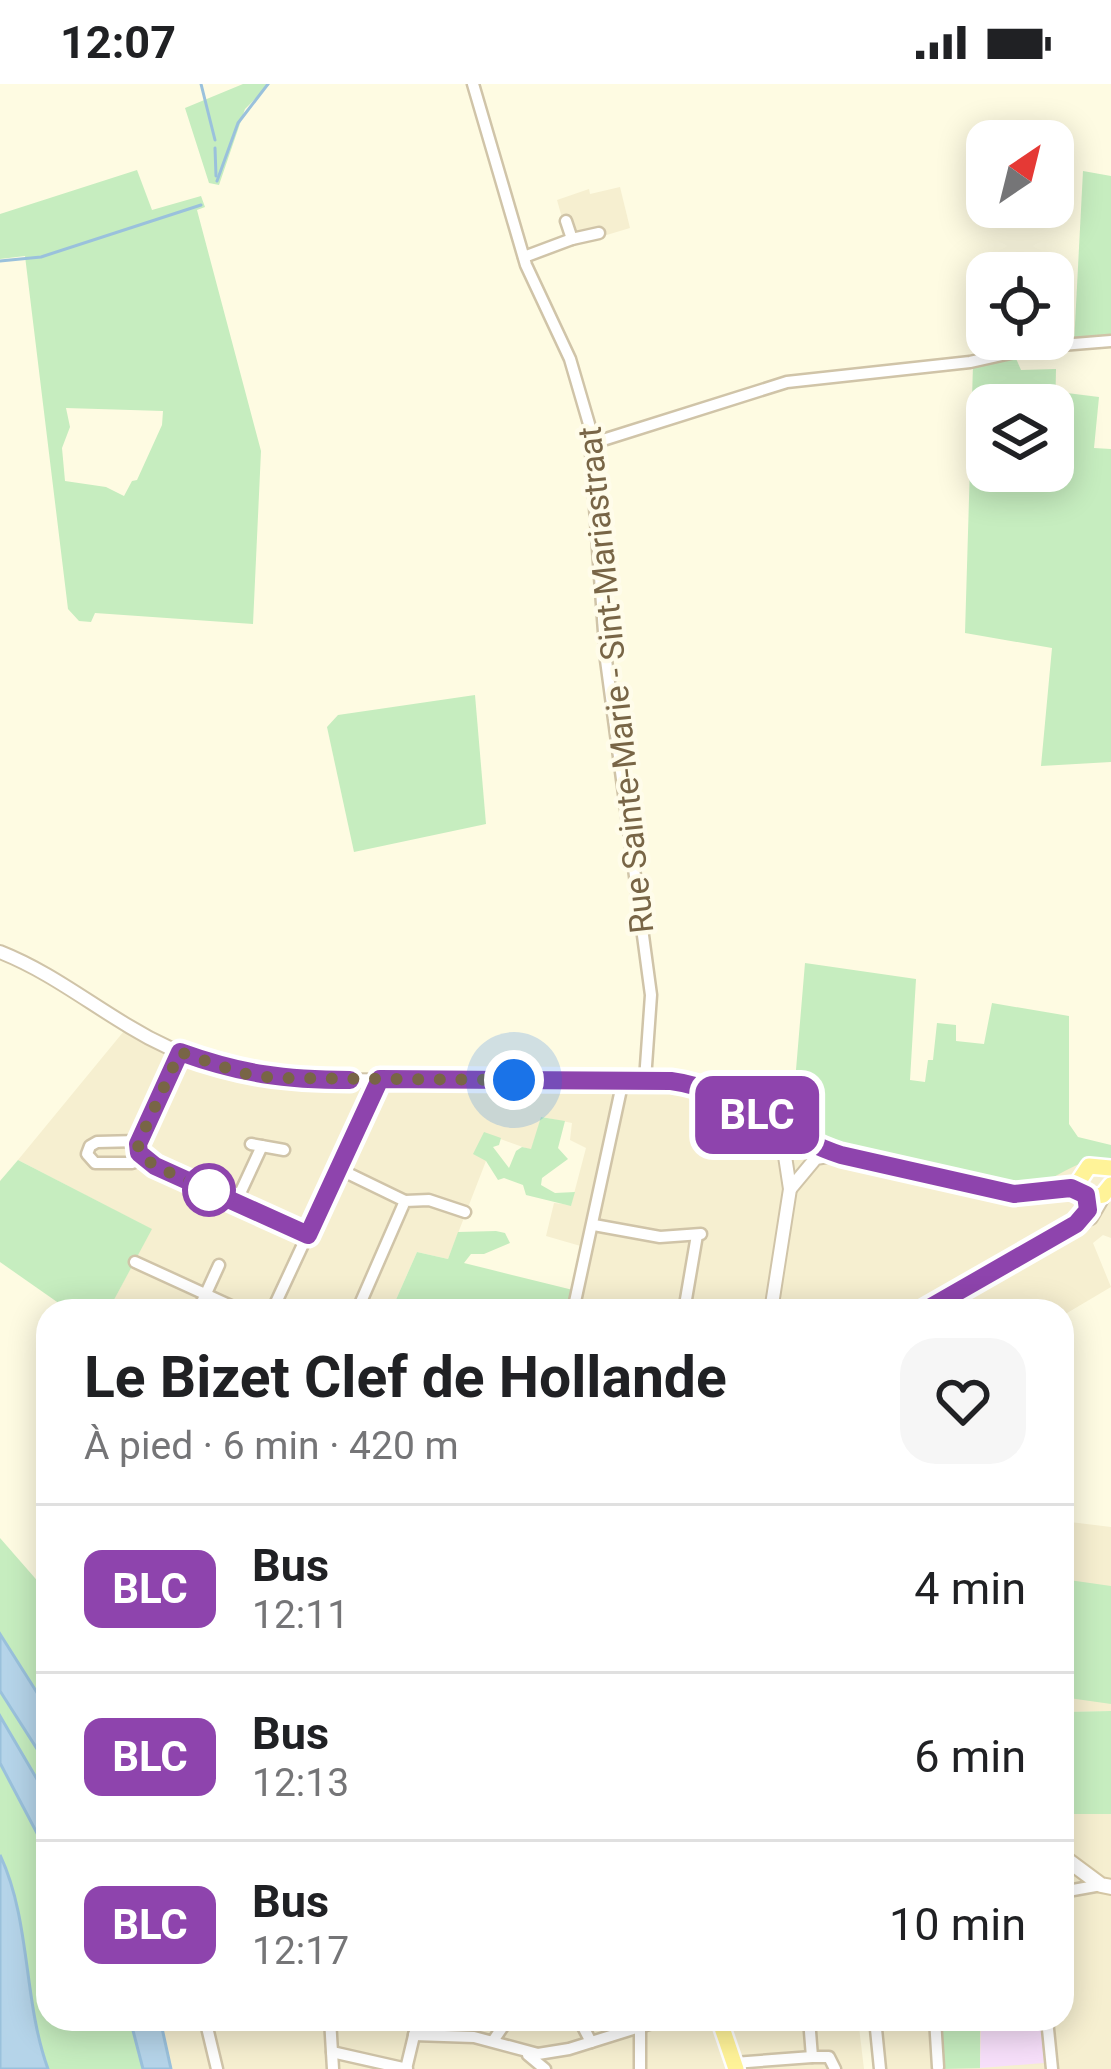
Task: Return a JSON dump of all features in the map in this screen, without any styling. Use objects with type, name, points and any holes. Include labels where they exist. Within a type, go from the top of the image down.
[{"type":"main road","points":[[1106,1167],[1109,1188],[1097,1197],[1084,1193],[1079,1181],[1083,1170],[1106,1167]]},
{"type":"main road","points":[[1074,1864],[1106,1886]]},
{"type":"main road","points":[[723,2031],[735,2066]]},
{"type":"street","name":"Rue Sainte-Marie - Sint-Mariastraat","points":[[472,84],[524,257],[575,373],[590,440],[606,659],[651,995],[645,1080]]},
{"type":"street","points":[[566,221],[572,239]]},
{"type":"street","points":[[524,257],[599,233]]},
{"type":"street","points":[[590,440],[787,382],[1111,341]]},
{"type":"street","points":[[0,952],[49,974],[135,1030],[241,1073],[274,1078],[645,1080],[704,1087],[759,1117],[812,1158]]},
{"type":"street","points":[[143,1159],[139,1141],[180,1052]]},
{"type":"street","points":[[278,1299],[380,1079]]},
{"type":"street","points":[[577,1299],[623,1080]]},
{"type":"street","points":[[772,1299],[790,1189],[788,1139]]},
{"type":"street","points":[[139,1141],[97,1142],[87,1154],[95,1163],[143,1159],[308,1235]]},
{"type":"street","points":[[236,1202],[257,1145],[284,1150]]},
{"type":"street","points":[[788,1164],[841,1155],[1014,1194],[1071,1188],[1084,1193],[1088,1210],[1076,1224]]},
{"type":"street","points":[[790,1189],[812,1158]]},
{"type":"street","points":[[339,1169],[405,1201],[429,1200],[465,1212]]},
{"type":"street","points":[[1049,1190],[1083,1170]]},
{"type":"street","points":[[948,1299],[1090,1219],[1109,1188]]},
{"type":"street","points":[[362,1299],[405,1201]]},
{"type":"street","points":[[594,1225],[660,1237],[699,1234],[686,1299]]},
{"type":"street","points":[[135,1262],[217,1299]]},
{"type":"street","points":[[204,1299],[219,1265]]},
{"type":"street","points":[[963,1299],[966,1286]]},
{"type":"street","points":[[1074,1890],[1106,1886]]},
{"type":"street","points":[[208,2031],[217,2069]]},
{"type":"street","points":[[331,2031],[333,2069]]},
{"type":"street","points":[[332,2052],[406,2069],[415,2031]]},
{"type":"street","points":[[493,2041],[500,2031]]},
{"type":"street","points":[[585,2031],[591,2042]]},
{"type":"street","points":[[525,2053],[553,2052],[630,2031]]},
{"type":"street","points":[[640,2031],[640,2069]]},
{"type":"street","points":[[810,2031],[812,2056]]},
{"type":"street","points":[[876,2031],[880,2069]]},
{"type":"street","points":[[936,2031],[938,2067]]},
{"type":"street","points":[[1048,2031],[1052,2069]]},
{"type":"street","points":[[414,2035],[493,2041],[525,2053],[545,2069]]},
{"type":"street","points":[[735,2066],[812,2056],[829,2057],[835,2069]]},
{"type":"shaded area","points":[[620,187],[630,228],[570,246],[557,200],[589,189],[590,194]]},
{"type":"shaded area","points":[[124,1031],[241,1080],[292,1087],[677,1086],[706,1093],[821,1153],[1038,1186],[1082,1160],[1111,1161],[1111,1238],[1103,1235],[1093,1243],[1111,1287],[1074,1309],[1074,1299],[571,1299],[584,1247],[546,1236],[554,1203],[571,1205],[586,1148],[570,1140],[572,1123],[542,1117],[531,1150],[484,1133],[486,1161],[448,1259],[417,1252],[396,1299],[114,1299],[151,1229],[18,1160]]},
{"type":"shaded area","points":[[1074,1522],[1111,1527],[1111,1711],[1074,1712]]},
{"type":"shaded area","points":[[1074,1814],[1111,1814],[1111,2069],[874,2069],[870,2031],[1074,2031]]},
{"type":"shaded area","points":[[164,2031],[859,2031],[864,2069],[169,2069]]},
{"type":"shaded area","points":[[981,2031],[1041,2031],[1044,2063],[980,2068]]},
{"type":"green space","points":[[243,84],[270,84],[245,109],[219,185],[209,183],[185,108]]},
{"type":"green space","points":[[137,170],[152,210],[201,196],[205,207],[197,210],[261,451],[253,624],[95,613],[91,622],[79,621],[68,609],[25,256],[0,259],[0,214]],"holes":[[[66,408],[163,411],[162,425],[137,480],[124,496],[106,487],[65,481],[62,448],[70,427]]]},
{"type":"green space","points":[[1083,171],[1111,176],[1111,338],[1074,344]]},
{"type":"green space","points":[[992,360],[1017,360],[1021,370],[1056,369],[1056,384],[972,384],[973,365]]},
{"type":"green space","points":[[1074,394],[1099,397],[1094,448],[1111,449],[1111,762],[1041,766],[1052,648],[965,633],[969,492],[1074,492]]},
{"type":"green space","points":[[475,695],[486,824],[354,852],[327,727],[338,715]]},
{"type":"green space","points":[[805,963],[916,979],[910,1080],[925,1082],[937,1023],[956,1025],[956,1041],[984,1044],[992,1003],[1069,1016],[1069,1124],[1078,1137],[1111,1145],[1111,1161],[1086,1162],[1039,1183],[1008,1189],[939,1174],[936,1166],[926,1170],[820,1144],[791,1129]]},
{"type":"green space","points":[[541,1117],[565,1121],[558,1148],[568,1159],[542,1178],[541,1185],[555,1193],[575,1192],[571,1206],[526,1195],[523,1185],[498,1180],[486,1161],[473,1154],[484,1132],[501,1138],[493,1147],[509,1168],[516,1151],[531,1149]]},
{"type":"green space","points":[[18,1160],[152,1229],[114,1299],[53,1299],[0,1262],[0,1181]]},
{"type":"green space","points":[[496,1231],[505,1233],[510,1243],[471,1254],[464,1263],[573,1290],[571,1299],[396,1299],[417,1252],[448,1259],[458,1232]]},
{"type":"green space","points":[[0,1538],[36,1579],[36,1691],[0,1634]]},
{"type":"green space","points":[[1074,1581],[1111,1586],[1111,1704],[1074,1699]]},
{"type":"green space","points":[[0,1647],[36,1705],[36,2031],[161,2031],[169,2069],[0,2069]]},
{"type":"green space","points":[[1111,1711],[1111,1814],[1074,1814],[1074,1712]]},
{"type":"green space","points":[[940,2031],[980,2031],[980,2068],[942,2069]]},
{"type":"water","points":[[0,1634],[36,1691],[36,1747],[0,1691]]},
{"type":"water","points":[[0,1716],[36,1778],[36,1831],[0,1763]]},
{"type":"water","points":[[0,1855],[17,1907],[36,2031],[48,2069],[0,2069]]},
{"type":"water","points":[[133,2031],[163,2031],[171,2069],[143,2069]]},
{"type":"waterway","points":[[201,84],[215,140]]},
{"type":"waterway","points":[[217,181],[238,123],[268,84]]},
{"type":"waterway","points":[[215,148],[216,176]]},
{"type":"waterway","points":[[0,261],[41,257],[201,205]]},
{"type":"bus line","name":"BLC","points":[[350,1080],[241,1073],[180,1052],[138,1144],[139,1153],[155,1166],[308,1235],[380,1079],[671,1081],[717,1092],[815,1147],[841,1155],[1014,1194],[1071,1188],[1086,1195],[1088,1210],[1076,1224],[945,1299]]},
{"type":"route","points":[[209,1190],[155,1166],[139,1153],[138,1144],[180,1052],[241,1073],[274,1078],[514,1080]]}]
